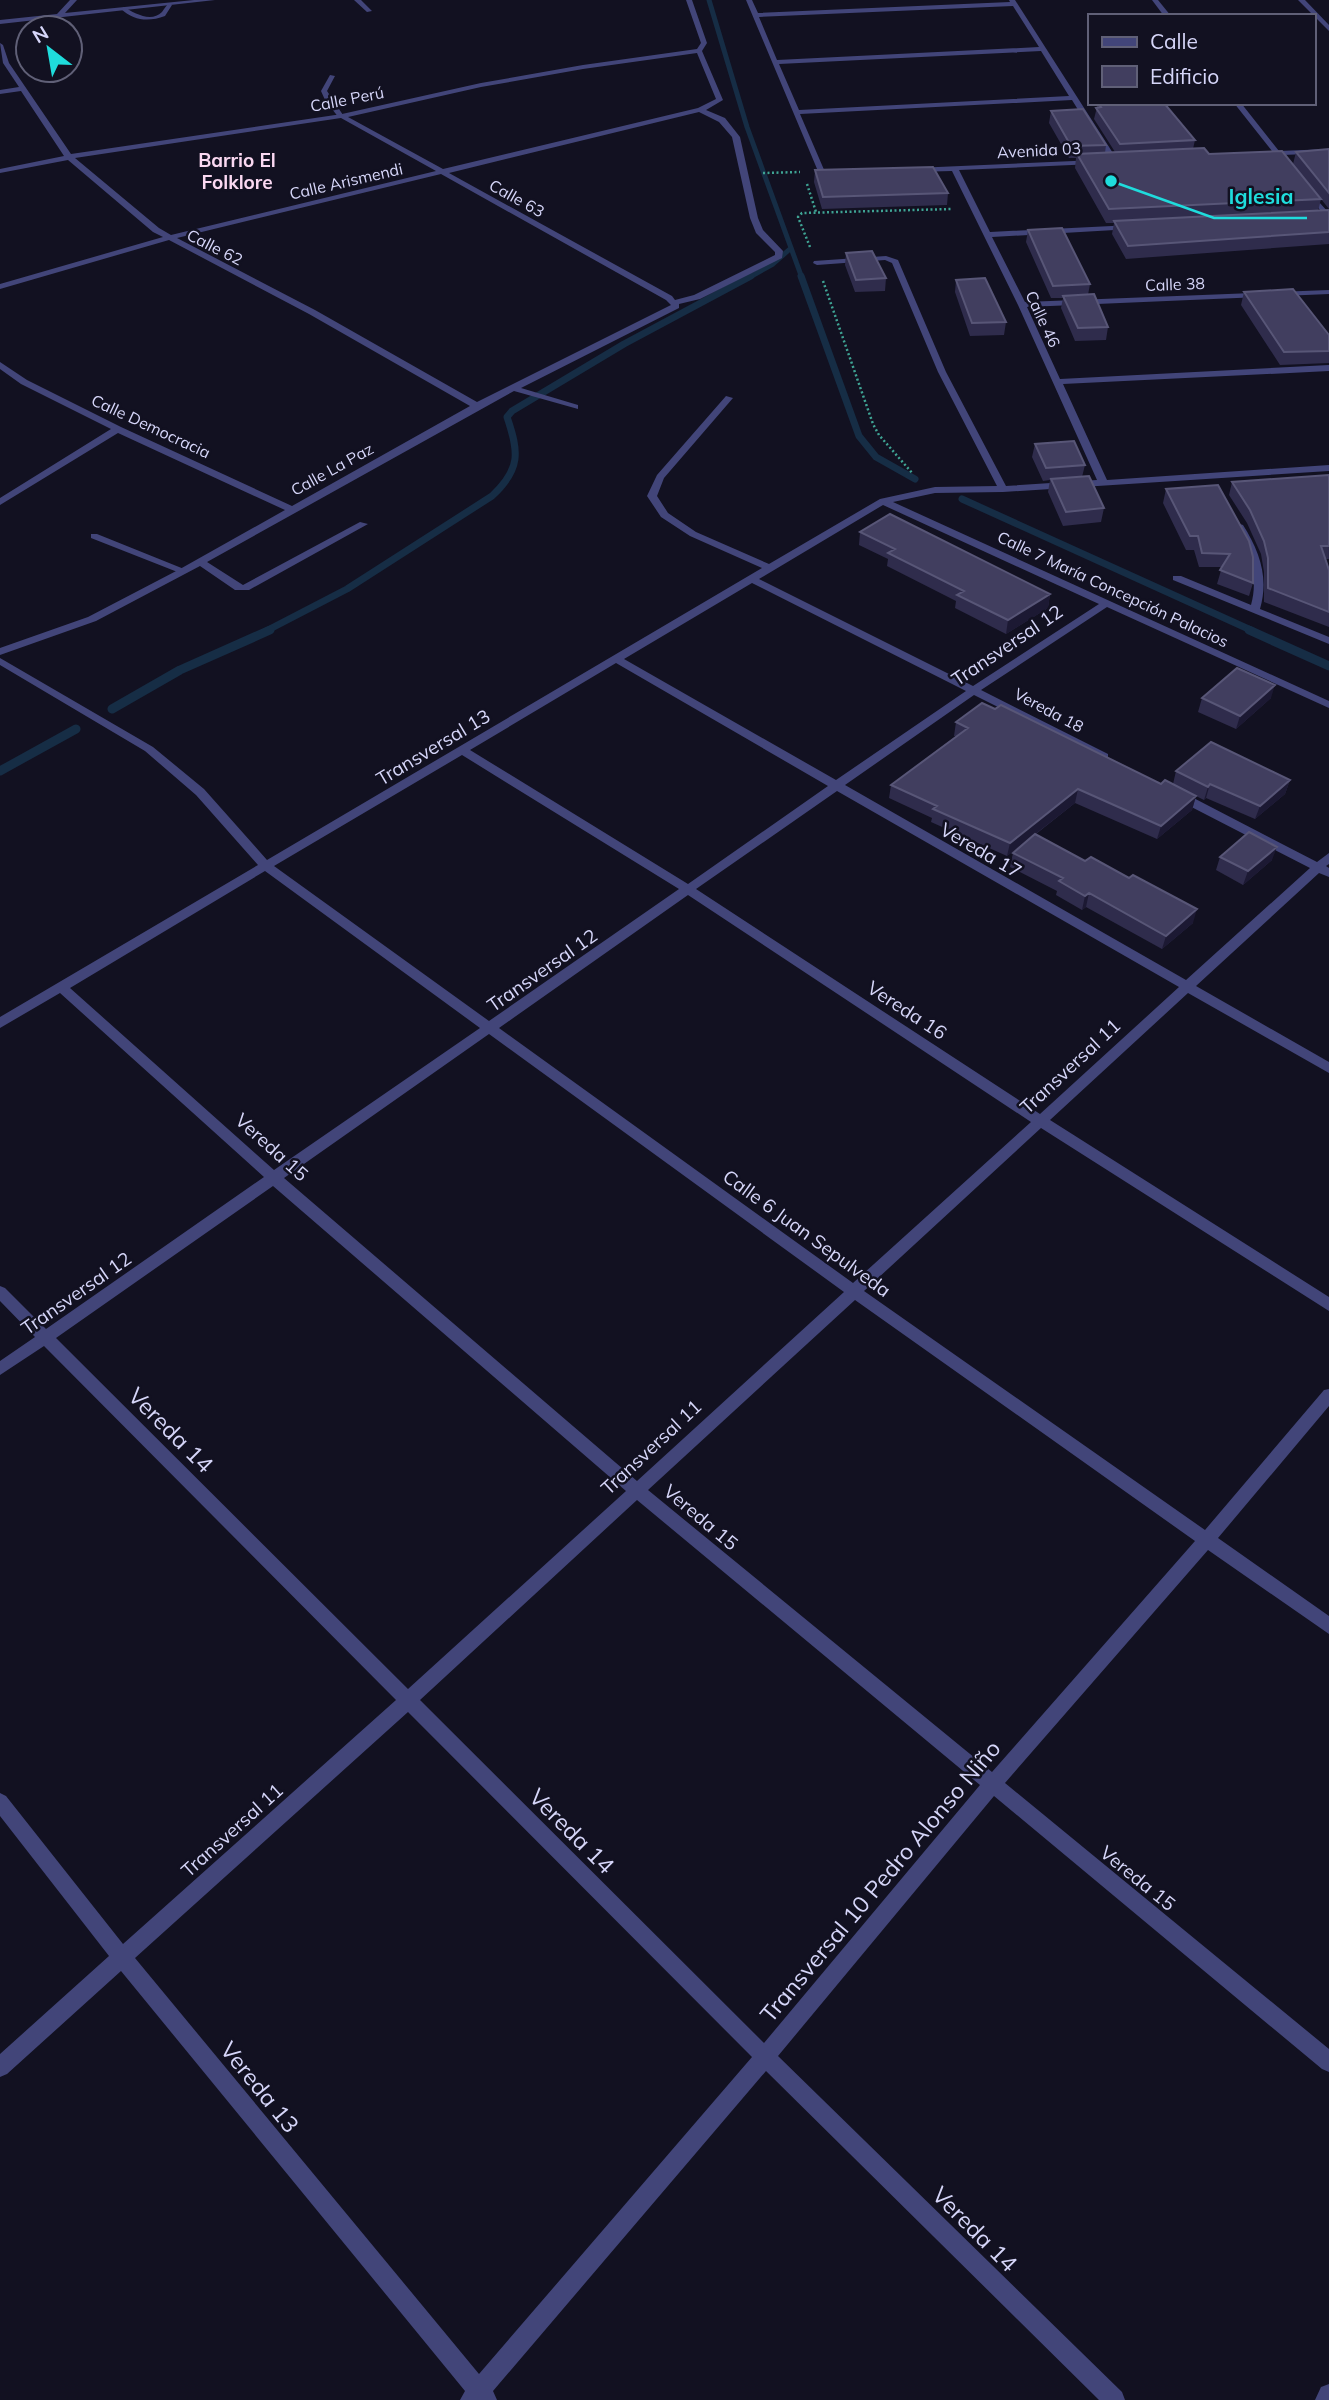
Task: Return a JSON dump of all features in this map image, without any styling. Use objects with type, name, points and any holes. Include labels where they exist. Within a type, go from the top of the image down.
[{"type":"street","points":[[61,14],[74,0]]},
{"type":"street","points":[[78,14],[212,0]]},
{"type":"street","points":[[356,0],[369,11]]},
{"type":"street","points":[[688,0],[699,23],[704,43],[699,51],[720,100],[700,110]]},
{"type":"street","points":[[749,0],[823,174],[848,173]]},
{"type":"street","points":[[1155,0],[1166,14]]},
{"type":"street","points":[[1301,0],[1314,14]]},
{"type":"street","points":[[755,15],[1014,2],[1114,161]]},
{"type":"street","points":[[124,9],[131,15],[148,19],[163,15],[169,5]]},
{"type":"street","points":[[1315,15],[1329,30]]},
{"type":"street","name":"Calle 62","points":[[0,45],[6,63],[22,89],[69,157],[167,238],[312,312],[477,406]]},
{"type":"street","points":[[774,62],[1044,49]]},
{"type":"street","name":"Calle Perú","points":[[0,171],[69,157],[342,116],[481,85],[595,65],[699,51]]},
{"type":"street","points":[[332,76],[324,91],[327,99],[342,116]]},
{"type":"street","points":[[0,92],[22,89]]},
{"type":"street","points":[[796,112],[1074,98]]},
{"type":"street","points":[[1239,105],[1283,162]]},
{"type":"street","name":"Calle Arismendi","points":[[0,287],[167,238],[700,110]]},
{"type":"street","name":"Calle La Paz","points":[[0,652],[92,619],[184,571],[477,406],[675,304],[697,297],[779,256],[779,251],[759,231],[754,218],[736,137],[722,120],[700,110]]},
{"type":"street","name":"Calle 63","points":[[342,116],[675,304]]},
{"type":"street","points":[[1250,155],[1329,151]]},
{"type":"street","name":"Avenida 03","points":[[901,171],[1128,160]]},
{"type":"street","name":"Calle 46","points":[[954,168],[1022,305],[1103,482]]},
{"type":"street","points":[[1305,189],[1329,218]]},
{"type":"street","points":[[1315,218],[1329,218]]},
{"type":"street","points":[[987,235],[1137,227]]},
{"type":"street","points":[[817,262],[886,258],[895,262],[942,372],[1003,489]]},
{"type":"street","name":"Calle 38","points":[[1022,305],[1329,292]]},
{"type":"street","name":"Calle Democracia","points":[[0,365],[24,382],[118,429],[292,510]]},
{"type":"street","points":[[1056,382],[1329,368]]},
{"type":"street","points":[[513,388],[575,407]]},
{"type":"street","points":[[729,398],[660,477],[652,496],[664,515],[693,534],[769,568]]},
{"type":"street","points":[[0,502],[118,429]]},
{"type":"street","name":"Transversal 13","points":[[0,1023],[883,502],[925,492],[1329,468]]},
{"type":"street","points":[[1208,475],[1216,487]]},
{"type":"street","name":"Calle 7 María Concepción Palacios","points":[[883,502],[1329,705]]},
{"type":"street","points":[[1237,522],[1251,546],[1260,571],[1259,598],[1255,609]]},
{"type":"street","points":[[200,562],[239,588],[246,588],[363,524]]},
{"type":"street","points":[[94,536],[184,571]]},
{"type":"street","points":[[1177,578],[1329,640]]},
{"type":"street","name":"Vereda 18","points":[[752,579],[1110,759]]},
{"type":"street","name":"Transversal 12","points":[[0,1369],[490,1030],[975,689],[1107,603]]},
{"type":"street","name":"Vereda 17","points":[[617,659],[1329,1068]]},
{"type":"street","name":"Calle 6 Juan Sepulveda","points":[[0,661],[149,749],[200,792],[266,866],[853,1291],[1208,1538],[1329,1626]]},
{"type":"street","name":"Vereda 16","points":[[462,750],[689,890],[1042,1122],[1329,1305]]},
{"type":"street","points":[[1171,791],[1325,866]]},
{"type":"street","name":"Transversal 11","points":[[0,2067],[407,1701],[635,1489],[1042,1122],[1185,987],[1325,866]]},
{"type":"street","name":"Vereda 15","points":[[61,987],[275,1179],[635,1489],[1329,2062]]},
{"type":"street","name":"Vereda 14","points":[[0,1292],[407,1701],[1114,2400]]},
{"type":"street","name":"Transversal 10 Pedro Alonso Niño","points":[[479,2397],[992,1785],[1329,1395]]},
{"type":"street","name":"Vereda 13","points":[[0,1802],[122,1958],[479,2397]]},
{"type":"street","points":[[1326,2400],[1329,2395]]},
{"type":"path","points":[[782,172],[803,172]]},
{"type":"path","points":[[925,492],[873,424],[799,217],[802,213],[973,208]]},
{"type":"building","points":[[1100,105],[1166,105],[1195,140],[1120,144],[1096,108],[1101,107]]},
{"type":"building","points":[[1083,109],[1106,145],[1071,146],[1051,111]]},
{"type":"building","points":[[1204,148],[1209,154],[1282,151],[1321,199],[1109,209],[1077,154]]},
{"type":"building","points":[[1329,149],[1329,193],[1296,152]]},
{"type":"building","points":[[933,167],[948,193],[823,197],[815,170]]},
{"type":"building","points":[[1329,210],[1329,232],[1128,246],[1114,221]]},
{"type":"building","points":[[1062,228],[1090,284],[1053,286],[1028,230]]},
{"type":"building","points":[[872,251],[886,278],[856,280],[846,253]]},
{"type":"building","points":[[985,278],[1006,322],[972,323],[956,280]]},
{"type":"building","points":[[1293,289],[1329,335],[1329,351],[1284,352],[1244,292]]},
{"type":"building","points":[[1094,294],[1108,327],[1078,328],[1063,296]]},
{"type":"building","points":[[1074,441],[1085,465],[1046,468],[1035,444]]},
{"type":"building","points":[[1329,475],[1329,546],[1321,546],[1329,570],[1329,612],[1268,588],[1268,558],[1264,541],[1250,510],[1232,482]]},
{"type":"building","points":[[1089,476],[1104,508],[1066,512],[1051,479]]},
{"type":"building","points":[[1218,485],[1249,541],[1253,557],[1253,583],[1220,570],[1230,554],[1202,553],[1198,536],[1190,536],[1166,489]]},
{"type":"building","points":[[890,514],[1050,594],[1008,620],[957,595],[964,591],[888,553],[895,549],[860,532]]},
{"type":"building","points":[[1237,668],[1275,685],[1240,716],[1202,698]]},
{"type":"building","points":[[982,703],[995,709],[1001,705],[1161,784],[1165,780],[1196,796],[1161,826],[1078,789],[1010,843],[933,809],[937,806],[891,785],[968,728],[956,722]]},
{"type":"building","points":[[1211,742],[1290,780],[1260,806],[1210,784],[1208,787],[1176,771]]},
{"type":"building","points":[[1249,832],[1277,847],[1248,871],[1220,857]]},
{"type":"building","points":[[1035,834],[1085,861],[1091,857],[1129,878],[1133,875],[1197,909],[1166,936],[1089,893],[1085,896],[1059,881],[1063,878],[1013,853]]},
{"type":"waterway","points":[[709,0],[747,127],[802,278]]},
{"type":"waterway","points":[[748,278],[773,264],[791,248]]},
{"type":"waterway","points":[[266,631],[347,589],[492,496],[508,477],[515,460],[514,440],[507,417],[512,411],[624,344],[751,276]]},
{"type":"waterway","points":[[801,276],[859,436],[876,457],[915,479]]},
{"type":"waterway","points":[[962,499],[1253,631]]},
{"type":"waterway","points":[[112,709],[180,670],[270,630]]},
{"type":"waterway","points":[[1249,630],[1329,666]]},
{"type":"waterway","points":[[0,771],[76,729]]},
{"type":"place","name":"Iglesia","points":[[1111,181]]},
{"type":"district","name":"Barrio El Folklore","points":[[237,171]]}]
